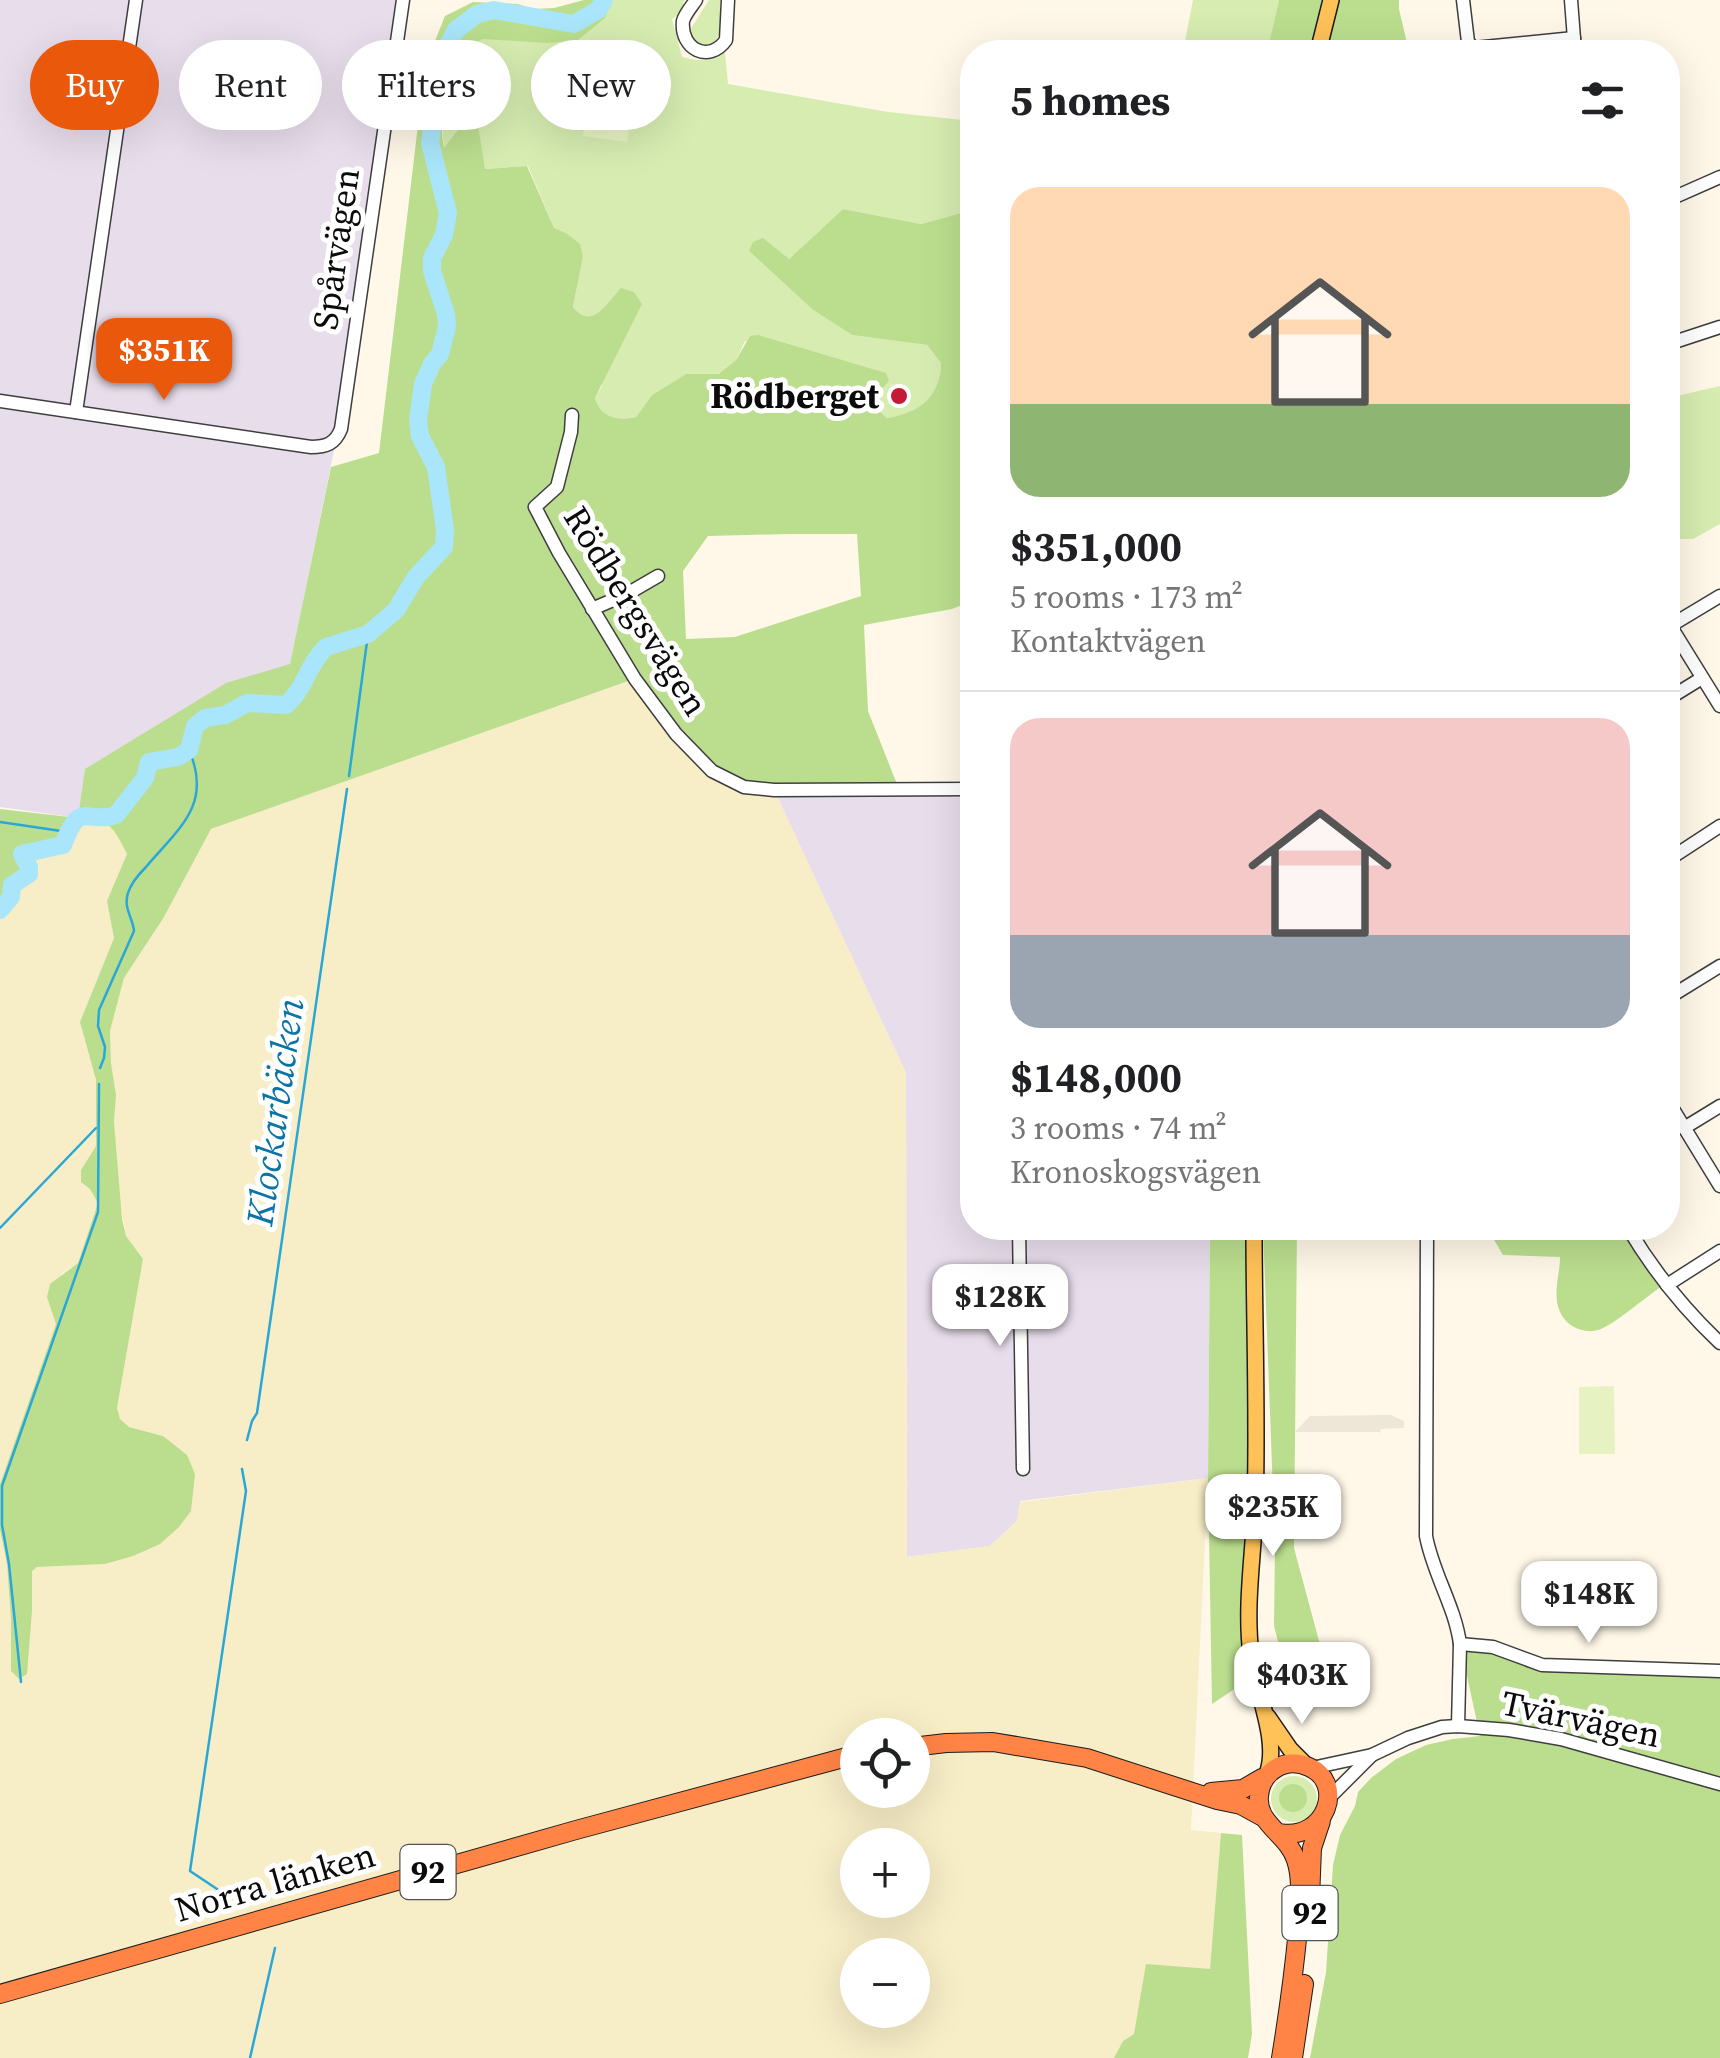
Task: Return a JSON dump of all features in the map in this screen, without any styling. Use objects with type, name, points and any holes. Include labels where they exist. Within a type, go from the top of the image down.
[{"type":"highway","name":"92","points":[[930,1744],[994,1742],[1087,1758],[1241,1805],[1262,1816],[1280,1833],[1296,1860],[1300,1898],[1293,1979],[1280,2058]]},
{"type":"highway","name":"Norra länken","points":[[0,1994],[594,1824],[840,1759]]},
{"type":"highway","name":"92","points":[[1200,1793],[1243,1789],[1287,1764],[1310,1767]]},
{"type":"highway","points":[[1310,1767],[1320,1776],[1326,1806]]},
{"type":"highway","points":[[1262,1816],[1258,1803],[1264,1776]]},
{"type":"highway","name":"92","points":[[1280,1833],[1308,1830],[1318,1822],[1326,1806]]},
{"type":"highway","name":"92","points":[[1293,2058],[1308,1946],[1312,1848],[1326,1806]]},
{"type":"main road","points":[[1321,40],[1331,0]]},
{"type":"main road","points":[[1254,1240],[1254,1511],[1248,1604],[1252,1658],[1271,1752],[1271,1764],[1264,1776]]},
{"type":"main road","points":[[1266,1713],[1290,1748],[1310,1767]]},
{"type":"street","points":[[0,401],[76,412],[136,0]]},
{"type":"street","name":"Spårvägen","points":[[76,412],[311,447],[331,444],[338,438],[403,0]]},
{"type":"street","points":[[696,0],[683,18],[684,34],[695,49],[705,53],[716,50],[726,40],[728,0]]},
{"type":"street","points":[[1463,0],[1468,40]]},
{"type":"street","points":[[1571,0],[1575,40]]},
{"type":"street","points":[[1680,195],[1720,177]]},
{"type":"street","points":[[1680,340],[1720,327]]},
{"type":"street","name":"Rödbergsvägen","points":[[572,415],[558,487],[535,507],[634,679],[676,734],[712,772],[744,786],[774,790],[960,789]]},
{"type":"street","points":[[592,609],[658,576]]},
{"type":"street","points":[[1680,618],[1720,596]]},
{"type":"street","points":[[1680,642],[1720,706]]},
{"type":"street","points":[[1680,692],[1702,678]]},
{"type":"street","points":[[1680,852],[1720,826]]},
{"type":"street","points":[[1680,991],[1720,966]]},
{"type":"street","points":[[1684,1128],[1720,1106]]},
{"type":"street","points":[[1680,1122],[1720,1186]]},
{"type":"street","points":[[1019,1240],[1023,1469]]},
{"type":"street","points":[[1427,1240],[1426,1536],[1460,1644],[1458,1726]]},
{"type":"street","points":[[1635,1240],[1694,1319],[1720,1343]]},
{"type":"street","points":[[1667,1286],[1720,1251]]},
{"type":"street","points":[[1460,1644],[1493,1648],[1542,1666],[1720,1671]]},
{"type":"street","name":"Tvärvägen","points":[[1310,1767],[1372,1755],[1408,1738],[1458,1726],[1561,1739],[1720,1784]]},
{"type":"street","name":"Tvärvägen","points":[[1326,1806],[1372,1755]]},
{"type":"shaded area","points":[[0,0],[396,0],[391,40],[342,40],[342,130],[379,130],[338,431],[290,665],[78,818],[0,807]]},
{"type":"shaded area","points":[[635,679],[774,790],[906,1073],[907,1557],[990,1546],[1017,1521],[1020,1502],[1208,1478],[1191,1830],[1221,1833],[1210,1969],[1123,2041],[1114,2058],[0,2058],[0,1530],[7,1564],[11,1671],[32,1611],[31,1571],[37,1567],[105,1564],[163,1436],[129,1427],[120,1419],[117,1408],[143,1259],[126,1236],[118,1194],[110,1031],[124,978],[164,917],[211,829]]},
{"type":"shaded area","points":[[774,790],[960,790],[960,1240],[1210,1240],[1208,1478],[1020,1501],[1017,1521],[990,1546],[907,1557],[906,1073]]},
{"type":"shaded area","points":[[86,814],[98,817],[115,830],[127,854],[108,901],[114,938],[80,1022],[96,1080],[96,1146],[81,1170],[98,1203],[78,1263],[61,1274],[56,1324],[0,1484],[0,910],[12,885],[29,867],[22,854],[52,849]]},
{"type":"shaded area","points":[[1391,1415],[1404,1421],[1404,1428],[1381,1429],[1380,1436],[1380,1432],[1295,1432],[1310,1416]]},
{"type":"green space","points":[[584,0],[613,0],[605,18],[578,40],[435,40],[445,16],[473,2],[518,4],[533,9]]},
{"type":"green space","points":[[613,0],[685,0],[686,10],[672,19],[682,57],[705,60],[725,52],[728,84],[888,112],[960,120],[960,213],[921,224],[843,209],[789,259],[749,251],[813,310],[852,335],[927,345],[941,363],[937,385],[926,402],[887,418],[879,411],[878,394],[889,381],[745,341],[736,360],[717,374],[686,374],[652,395],[636,417],[622,419],[606,414],[595,398],[602,386],[598,314],[584,316],[573,307],[583,257],[566,233],[554,228],[528,166],[484,169],[479,130],[511,130],[511,40],[481,40],[483,39],[514,40],[605,18]]},
{"type":"green space","points":[[709,0],[720,0],[720,33],[713,45],[699,46],[690,30]]},
{"type":"green space","points":[[1193,0],[1279,0],[1270,40],[1185,40]]},
{"type":"green space","points":[[1279,0],[1399,0],[1406,40],[1270,40]]},
{"type":"green space","points":[[417,130],[442,130],[444,148],[458,130],[479,130],[485,169],[527,166],[554,228],[580,244],[583,257],[573,307],[580,314],[599,312],[621,288],[634,292],[642,304],[595,398],[601,410],[622,419],[636,417],[652,395],[686,374],[718,374],[736,360],[750,336],[758,335],[886,373],[889,381],[878,394],[879,411],[887,418],[918,407],[932,394],[940,375],[941,363],[927,345],[852,335],[813,310],[749,251],[753,242],[763,238],[789,259],[843,209],[921,224],[960,213],[960,606],[864,625],[868,711],[899,789],[774,790],[712,771],[634,679],[211,829],[164,917],[124,978],[110,1031],[122,1219],[126,1236],[143,1259],[117,1408],[120,1419],[129,1427],[163,1436],[187,1455],[195,1474],[191,1511],[160,1544],[133,1556],[105,1564],[37,1567],[32,1571],[27,1674],[19,1679],[11,1671],[11,1619],[0,1530],[0,1484],[56,1324],[47,1297],[50,1284],[78,1263],[98,1203],[81,1182],[81,1170],[96,1146],[96,1080],[80,1022],[114,938],[107,901],[127,854],[112,828],[86,814],[72,827],[63,845],[23,854],[29,874],[12,885],[11,897],[0,910],[0,809],[78,818],[85,769],[226,683],[290,664],[331,467],[379,453]],"holes":[[[857,534],[861,596],[735,637],[686,639],[683,571],[708,536]]]},
{"type":"green space","points":[[443,130],[458,130],[444,149]]},
{"type":"green space","points":[[584,130],[629,130],[627,142],[583,136]]},
{"type":"green space","points":[[1720,386],[1720,524],[1693,539],[1680,539],[1680,395]]},
{"type":"green space","points":[[1210,1240],[1254,1240],[1246,1662],[1242,1684],[1212,1704]]},
{"type":"green space","points":[[1263,1240],[1297,1240],[1294,1548],[1326,1667],[1324,1675],[1313,1681],[1301,1681],[1284,1664],[1274,1626],[1275,1545]]},
{"type":"green space","points":[[1494,1240],[1633,1240],[1662,1286],[1601,1329],[1578,1329],[1563,1318],[1558,1305],[1560,1257],[1503,1255]]},
{"type":"green space","points":[[1614,1386],[1615,1454],[1579,1454],[1579,1387]]},
{"type":"green space","points":[[1460,1644],[1526,1661],[1720,1671],[1720,2058],[1310,2058],[1326,1972],[1333,1865],[1340,1835],[1358,1792],[1396,1759],[1426,1745],[1480,1736]]},
{"type":"green space","points":[[1294,1776],[1310,1783],[1317,1799],[1310,1815],[1294,1822],[1278,1815],[1271,1799],[1278,1783]]},
{"type":"green space","points":[[1293,1784],[1303,1788],[1307,1798],[1303,1808],[1293,1812],[1283,1808],[1279,1798],[1283,1788]]},
{"type":"green space","points":[[1221,1833],[1242,1835],[1252,2034],[1248,2058],[1114,2058],[1123,2041],[1134,2034],[1146,1964],[1210,1969]]},
{"type":"waterway","points":[[0,910],[11,897],[12,885],[29,874],[22,854],[63,845],[80,817],[116,815],[145,778],[149,762],[178,757],[189,750],[195,726],[205,718],[225,715],[247,703],[286,705],[326,647],[368,634],[396,610],[416,577],[444,547],[436,467],[420,436],[418,421],[423,384],[440,354],[447,327],[432,258],[444,235],[448,213],[430,143],[446,48],[456,30],[477,14],[494,10],[574,24],[598,10],[604,0]]},
{"type":"waterway","name":"Klockarbäcken","points":[[349,776],[368,634]]},
{"type":"waterway","points":[[100,1068],[105,1047],[98,1026],[99,1010],[134,931],[128,893],[180,828],[194,801],[197,786],[189,750]]},
{"type":"waterway","name":"Klockarbäcken","points":[[247,1440],[257,1413],[347,789]]},
{"type":"waterway","points":[[0,822],[68,832]]},
{"type":"waterway","points":[[21,1682],[2,1525],[2,1486],[98,1212],[99,1084]]},
{"type":"waterway","points":[[0,1228],[96,1128]]},
{"type":"waterway","name":"Klockarbäcken","points":[[226,1895],[190,1871],[246,1491],[242,1469]]},
{"type":"waterway","name":"Klockarbäcken","points":[[250,2058],[275,1948]]},
{"type":"place","name":"Rödberget","points":[[899,396]]}]
